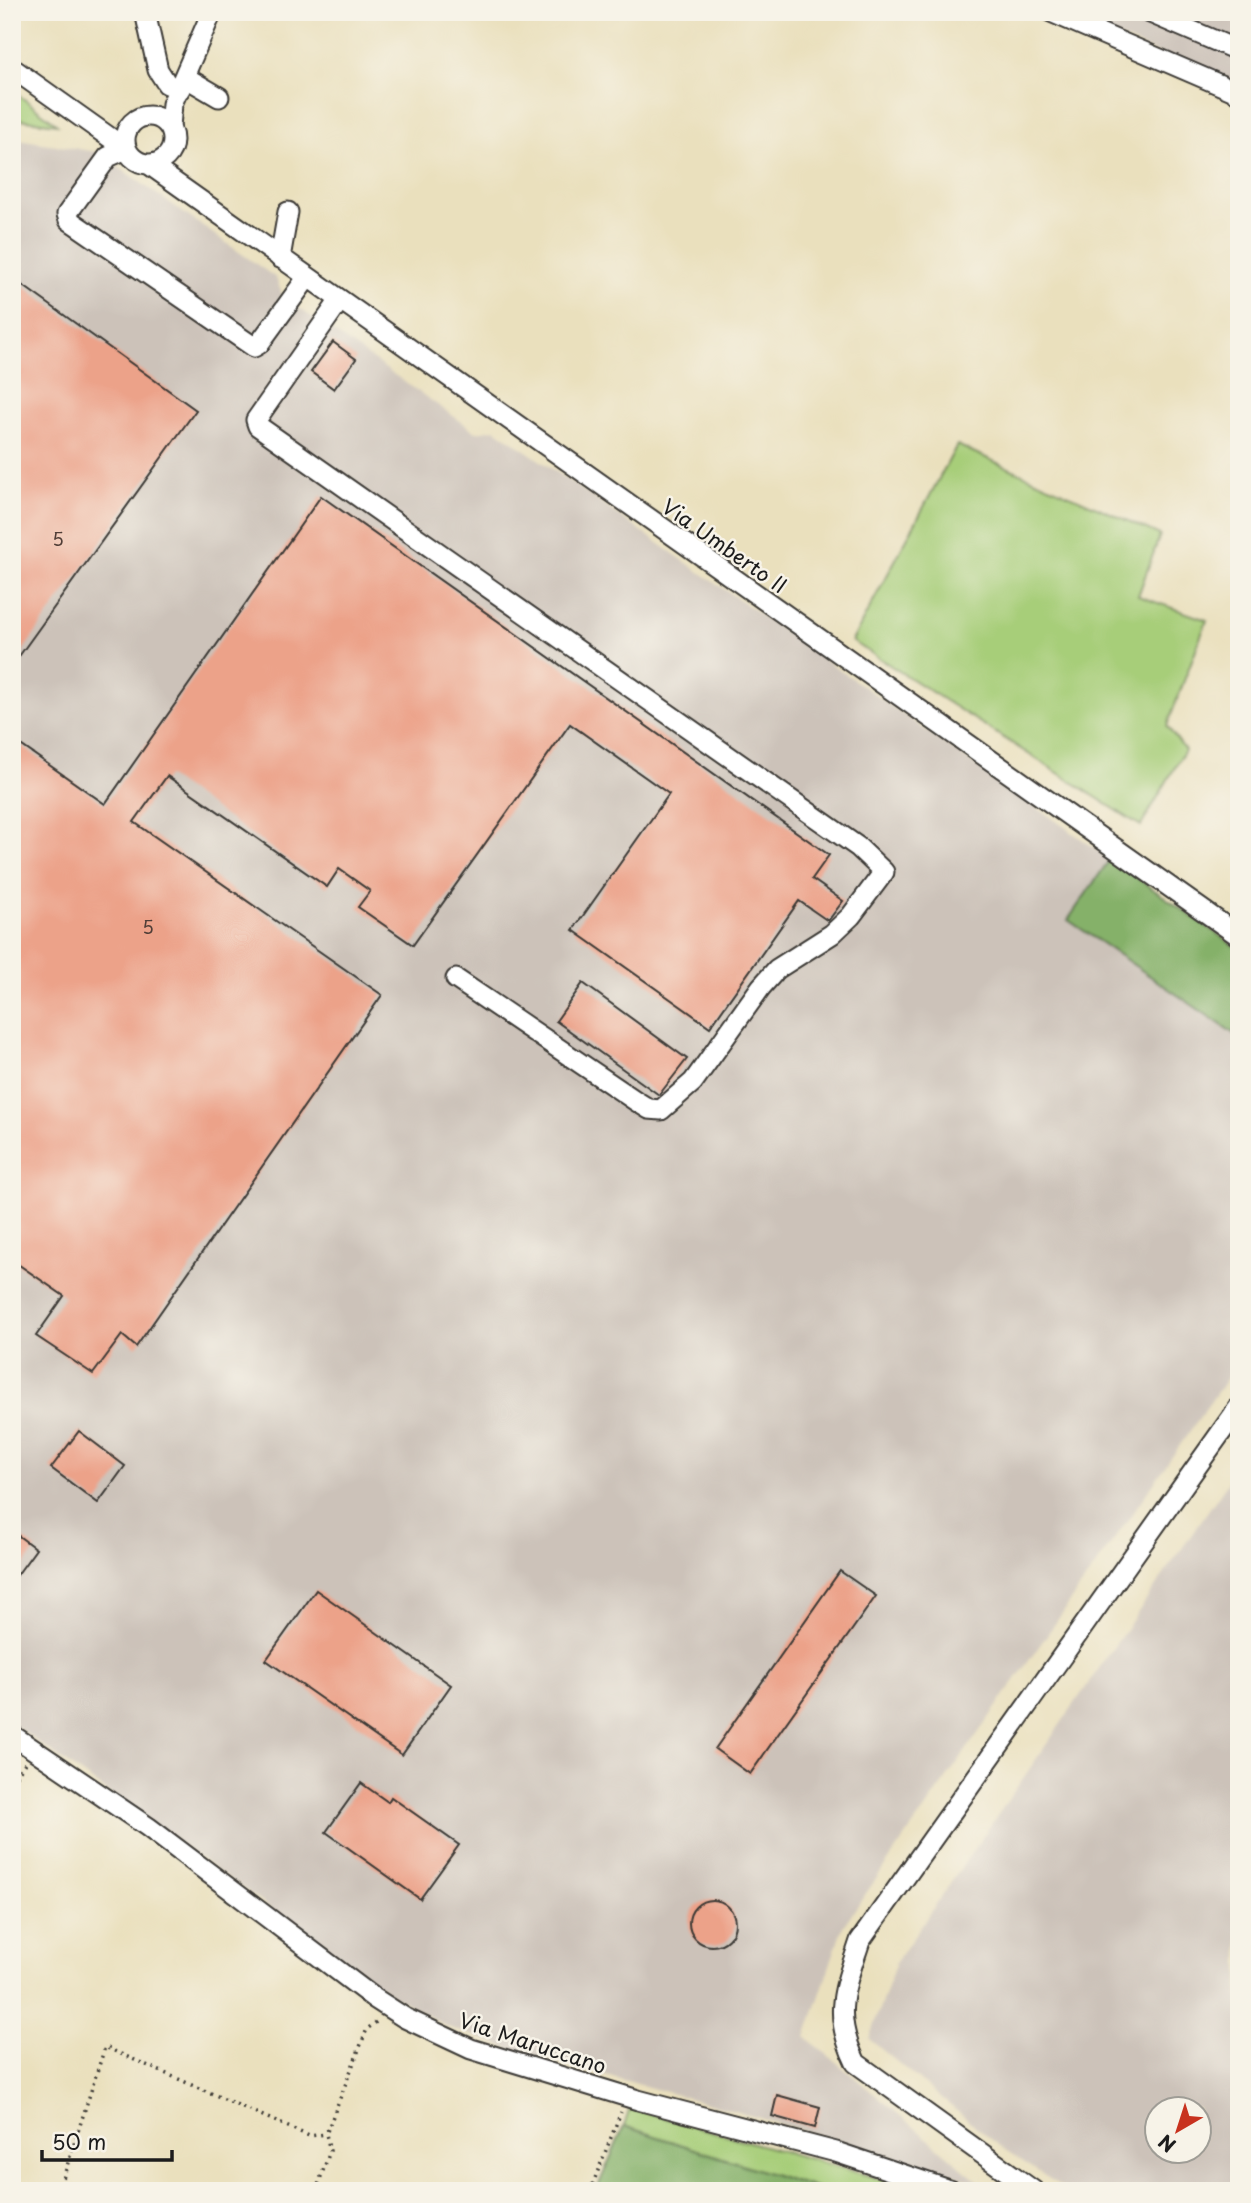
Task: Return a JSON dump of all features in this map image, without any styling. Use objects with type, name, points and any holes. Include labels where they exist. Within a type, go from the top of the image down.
[{"type":"street","points":[[145,12],[158,69],[167,84],[179,90],[219,97]]},
{"type":"street","points":[[12,68],[100,131],[126,140],[136,161],[150,165],[168,155],[173,142],[170,127],[179,90],[212,12]]},
{"type":"street","points":[[1148,12],[1239,51]]},
{"type":"street","points":[[1062,15],[1239,93]]},
{"type":"street","points":[[179,90],[151,116],[136,120],[126,140],[108,157],[67,214],[69,220],[254,346],[259,344],[307,278]]},
{"type":"street","points":[[151,116],[170,127]]},
{"type":"street","name":"Via Umberto II","points":[[168,155],[186,189]]},
{"type":"street","name":"Via Umberto II","points":[[150,165],[1239,936]]},
{"type":"street","points":[[280,258],[288,212]]},
{"type":"street","points":[[340,300],[256,420],[258,426],[858,847],[884,872],[851,916],[832,934],[777,969],[761,987],[693,1082],[661,1110],[649,1109],[636,1101],[456,979]]},
{"type":"street","points":[[1034,2191],[856,2063],[845,2041],[841,2013],[845,1987],[860,1941],[1239,1407]]},
{"type":"street","name":"Via Maruccano","points":[[12,1735],[148,1827],[374,1998],[405,2018],[471,2049],[626,2096],[836,2152],[952,2191]]},
{"type":"path","points":[[316,2191],[330,2151],[326,2134],[367,2029],[383,2017],[405,2018]]},
{"type":"path","points":[[59,2191],[105,2047],[309,2136],[326,2134]]},
{"type":"path","points":[[590,2191],[626,2096]]},
{"type":"shaded area","points":[[1061,12],[1239,12],[1239,88]]},
{"type":"shaded area","points":[[12,138],[97,152],[276,278],[283,297],[476,432],[495,429],[1239,949],[1239,1361],[843,1926],[806,2037],[981,2183],[512,2049],[448,2027],[392,1995],[12,1724]]},
{"type":"shaded area","points":[[1239,1466],[1239,2191],[1068,2191],[1002,2148],[869,2039],[896,1962]]},
{"type":"green space","points":[[12,90],[57,124],[12,118]]},
{"type":"green space","points":[[957,445],[1160,535],[1138,596],[1207,620],[1167,726],[1185,750],[1141,826],[852,641]]},
{"type":"green space","points":[[1110,859],[1239,949],[1239,1037],[1068,920]]},
{"type":"green space","points":[[630,2108],[923,2191],[824,2191],[624,2126]]},
{"type":"green space","points":[[624,2126],[824,2191],[596,2191]]},
{"type":"building","points":[[18,282],[196,410],[12,666],[12,290]]},
{"type":"building","points":[[333,342],[356,359],[334,389],[311,372]]},
{"type":"building","points":[[321,496],[829,855],[812,879],[843,901],[828,921],[799,901],[710,1027],[573,930],[669,794],[570,724],[413,945],[358,907],[370,891],[339,869],[327,887],[167,776],[134,822],[382,995],[136,1347],[122,1335],[93,1374],[36,1336],[64,1296],[12,1260],[12,739],[105,804]]},
{"type":"building","points":[[583,983],[687,1059],[659,1095],[556,1021]]},
{"type":"building","points":[[79,1431],[125,1466],[98,1503],[51,1468]]},
{"type":"building","points":[[12,1531],[36,1549],[12,1582]]},
{"type":"building","points":[[840,1571],[876,1596],[750,1774],[715,1749]]},
{"type":"building","points":[[316,1590],[451,1685],[402,1755],[266,1660]]},
{"type":"building","points":[[361,1783],[388,1802],[391,1797],[459,1845],[420,1899],[326,1832]]},
{"type":"building","points":[[712,1900],[728,1907],[735,1923],[728,1939],[712,1946],[696,1939],[689,1923],[696,1907]]},
{"type":"building","points":[[777,2095],[820,2107],[815,2128],[772,2116]]}]
